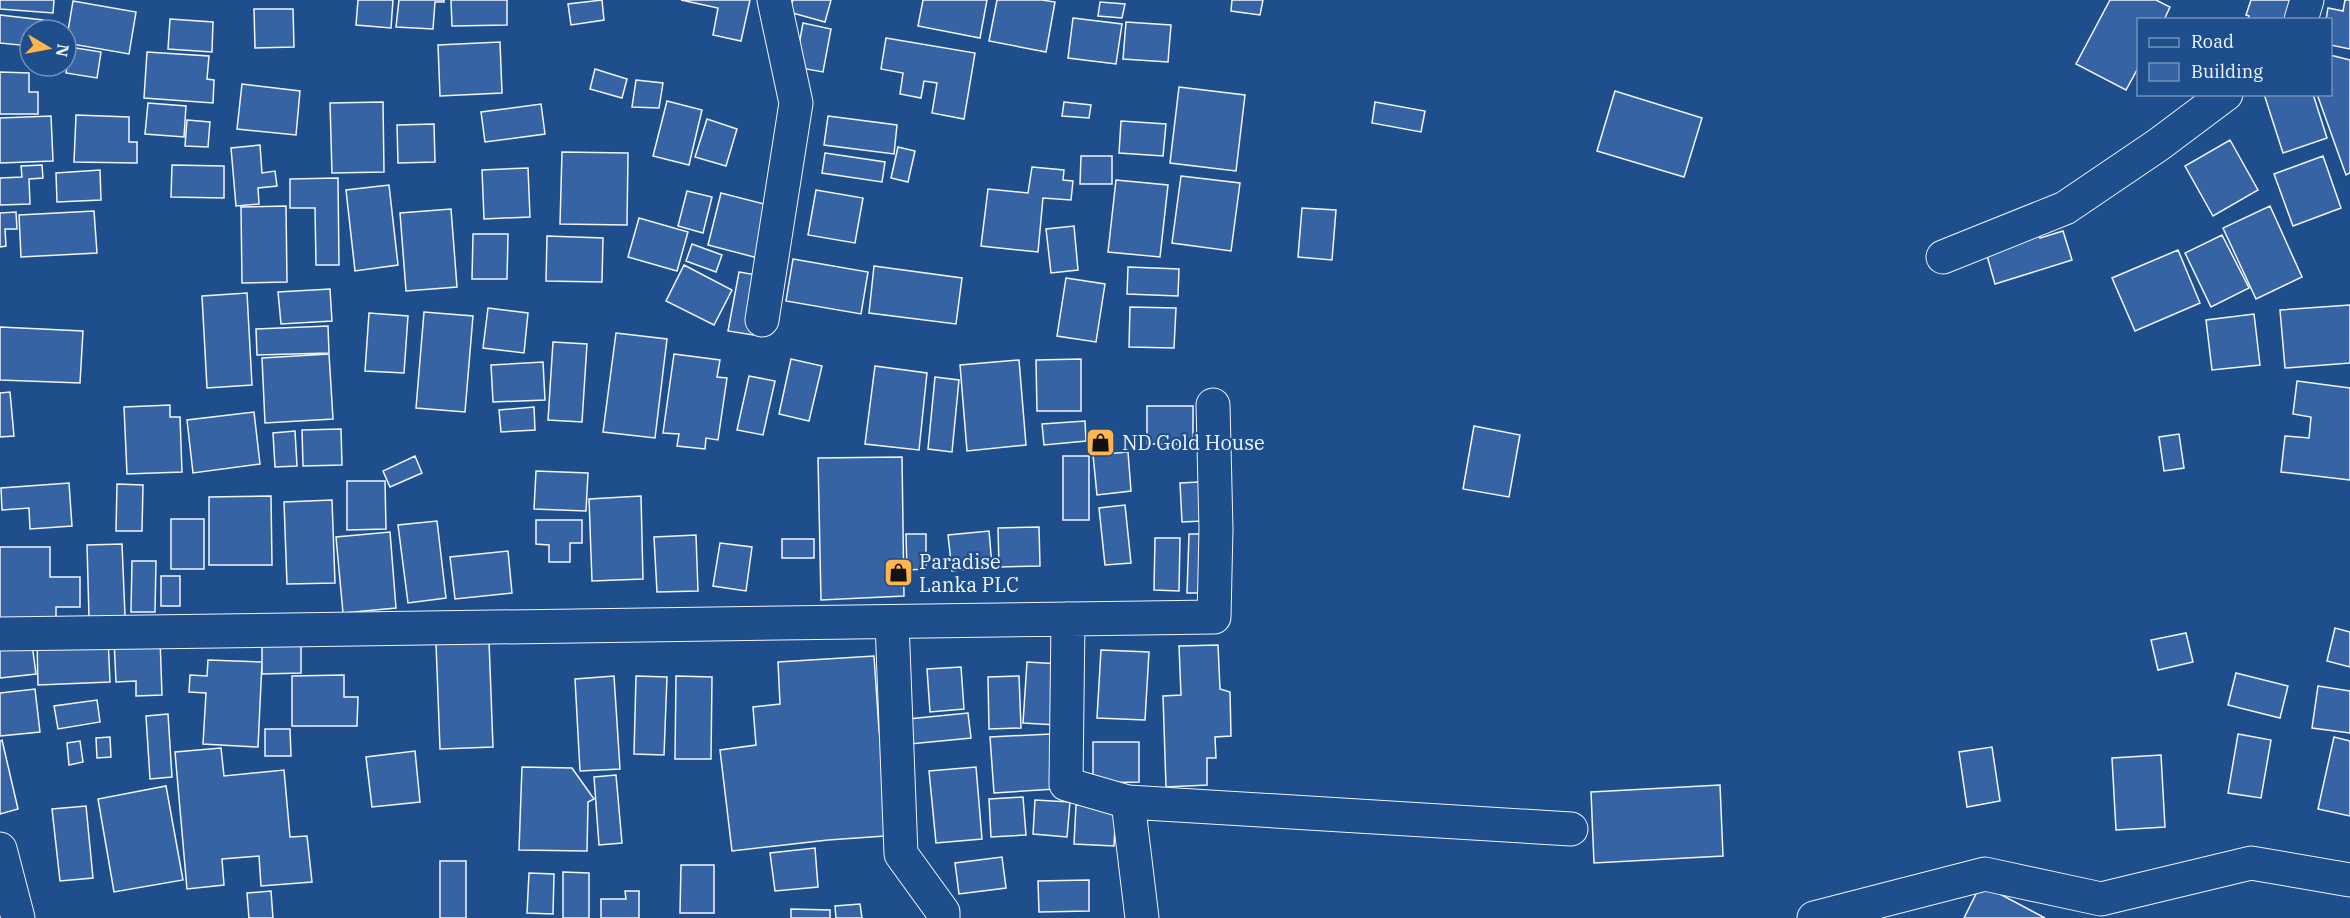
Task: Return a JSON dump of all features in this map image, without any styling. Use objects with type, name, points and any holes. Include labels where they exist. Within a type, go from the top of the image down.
[{"type":"street","points":[[762,320],[796,103],[774,0]]},
{"type":"street","points":[[2302,18],[2307,0]]},
{"type":"street","points":[[1942,256],[2065,208],[2158,145],[2223,96]]},
{"type":"street","points":[[0,634],[1214,617],[1216,529],[1213,405]]},
{"type":"street","points":[[1068,619],[1066,784],[1128,802],[1571,829]]},
{"type":"street","points":[[892,622],[901,854],[943,912],[943,918]]},
{"type":"street","points":[[1128,802],[1142,918]]},
{"type":"street","points":[[0,849],[18,918]]},
{"type":"street","points":[[1814,918],[1985,874],[2101,900],[2251,863],[2350,880]]},
{"type":"building","points":[[0,0],[54,0],[53,13],[0,9]]},
{"type":"building","points":[[358,0],[393,0],[391,28],[356,25]]},
{"type":"building","points":[[399,0],[444,0],[444,2],[435,2],[433,29],[396,27]]},
{"type":"building","points":[[451,0],[507,0],[507,25],[452,26]]},
{"type":"building","points":[[602,0],[604,20],[571,25],[568,4]]},
{"type":"building","points":[[681,0],[750,0],[741,41],[713,35],[718,8]]},
{"type":"building","points":[[793,0],[831,0],[825,22],[789,12]]},
{"type":"building","points":[[923,0],[987,0],[980,38],[918,26]]},
{"type":"building","points":[[997,0],[1055,2],[1046,52],[989,41]]},
{"type":"building","points":[[1232,0],[1263,0],[1260,15],[1231,11]]},
{"type":"building","points":[[2110,0],[2156,0],[2170,7],[2165,18],[2137,18],[2137,70],[2126,90],[2076,64]]},
{"type":"building","points":[[2251,0],[2299,0],[2293,18],[2248,18],[2246,15]]},
{"type":"building","points":[[2345,0],[2350,0],[2350,49],[2332,45],[2332,18],[2326,18],[2328,8],[2343,11]]},
{"type":"building","points":[[73,1],[136,12],[129,54],[78,45],[78,18],[70,18]]},
{"type":"building","points":[[1100,2],[1125,4],[1122,18],[1098,16]]},
{"type":"building","points":[[254,9],[293,9],[294,47],[255,48]]},
{"type":"building","points":[[0,15],[26,18],[18,18],[18,45],[0,43]]},
{"type":"building","points":[[1073,18],[1122,24],[1116,64],[1068,58]]},
{"type":"building","points":[[170,19],[213,22],[212,52],[168,49]]},
{"type":"building","points":[[1126,22],[1171,25],[1168,62],[1123,59]]},
{"type":"building","points":[[803,23],[831,29],[823,72],[795,67]]},
{"type":"building","points":[[886,38],[975,53],[964,119],[932,113],[937,83],[924,81],[921,98],[900,94],[903,73],[881,69]]},
{"type":"building","points":[[500,42],[502,93],[440,96],[438,45]]},
{"type":"building","points":[[78,48],[101,52],[97,78],[78,75]]},
{"type":"building","points":[[147,52],[209,56],[207,79],[214,80],[213,103],[144,98]]},
{"type":"building","points":[[2332,56],[2350,60],[2350,173],[2346,175],[2318,96],[2332,96]]},
{"type":"building","points":[[595,69],[627,79],[622,98],[590,89]]},
{"type":"building","points":[[0,72],[18,73],[18,78],[29,78],[29,92],[38,92],[38,114],[0,114]]},
{"type":"building","points":[[636,80],[663,83],[659,108],[632,107]]},
{"type":"building","points":[[242,84],[300,91],[296,135],[237,129]]},
{"type":"building","points":[[1179,87],[1245,95],[1236,171],[1170,163]]},
{"type":"building","points":[[1615,91],[1702,118],[1684,177],[1597,151]]},
{"type":"building","points":[[2265,96],[2314,96],[2327,138],[2283,153]]},
{"type":"building","points":[[667,101],[702,110],[689,165],[653,156]]},
{"type":"building","points":[[383,102],[384,172],[332,173],[330,103]]},
{"type":"building","points":[[1064,102],[1091,105],[1089,118],[1062,116]]},
{"type":"building","points":[[1375,102],[1425,111],[1421,132],[1372,123]]},
{"type":"building","points":[[148,103],[186,106],[184,137],[145,134]]},
{"type":"building","points":[[541,104],[545,134],[485,142],[481,112]]},
{"type":"building","points":[[76,115],[129,117],[129,142],[137,142],[137,163],[74,162]]},
{"type":"building","points":[[51,116],[53,161],[0,163],[0,118]]},
{"type":"building","points":[[828,116],[897,125],[894,154],[824,145]]},
{"type":"building","points":[[707,119],[737,129],[726,166],[695,157]]},
{"type":"building","points":[[187,120],[210,122],[208,147],[185,146]]},
{"type":"building","points":[[1121,121],[1166,124],[1163,156],[1119,153]]},
{"type":"building","points":[[434,124],[435,162],[398,163],[397,125]]},
{"type":"building","points":[[2230,140],[2258,190],[2213,216],[2185,166]]},
{"type":"building","points":[[260,145],[262,173],[275,171],[277,186],[258,188],[259,204],[236,206],[231,148]]},
{"type":"building","points":[[898,147],[915,151],[908,182],[891,178]]},
{"type":"building","points":[[562,152],[628,153],[627,225],[560,224]]},
{"type":"building","points":[[825,153],[885,162],[882,182],[822,173]]},
{"type":"building","points":[[1081,156],[1112,156],[1112,184],[1080,184]]},
{"type":"building","points":[[2323,156],[2341,208],[2293,226],[2274,174]]},
{"type":"building","points":[[42,165],[43,178],[29,179],[30,204],[0,205],[0,178],[22,177],[21,166]]},
{"type":"building","points":[[172,165],[224,166],[224,198],[171,197]]},
{"type":"building","points":[[1032,167],[1064,170],[1063,180],[1073,181],[1071,200],[1043,198],[1038,252],[981,246],[988,189],[1028,193]]},
{"type":"building","points":[[528,168],[530,217],[484,219],[482,170]]},
{"type":"building","points":[[100,170],[101,200],[57,202],[56,173]]},
{"type":"building","points":[[1181,176],[1240,183],[1231,251],[1172,243]]},
{"type":"building","points":[[338,178],[339,265],[316,265],[315,208],[290,208],[290,179]]},
{"type":"building","points":[[1116,180],[1168,185],[1160,257],[1108,252]]},
{"type":"building","points":[[389,185],[398,265],[355,271],[346,190]]},
{"type":"building","points":[[816,190],[863,198],[855,243],[808,235]]},
{"type":"building","points":[[687,191],[712,197],[703,233],[678,226]]},
{"type":"building","points":[[721,193],[772,206],[758,258],[708,245]]},
{"type":"building","points":[[286,206],[287,282],[242,283],[241,207]]},
{"type":"building","points":[[2270,206],[2302,277],[2256,299],[2223,228]]},
{"type":"building","points":[[1302,208],[1336,210],[1332,260],[1298,257]]},
{"type":"building","points":[[451,209],[457,287],[406,291],[400,213]]},
{"type":"building","points":[[94,211],[97,253],[21,257],[19,215]]},
{"type":"building","points":[[16,212],[17,229],[5,229],[6,246],[0,247],[0,213]]},
{"type":"building","points":[[639,218],[688,232],[677,271],[628,257]]},
{"type":"building","points":[[1074,226],[1078,270],[1051,273],[1046,229]]},
{"type":"building","points":[[2038,229],[2040,238],[2063,231],[2072,260],[1995,284],[1984,245]]},
{"type":"building","points":[[473,234],[508,234],[507,279],[472,279]]},
{"type":"building","points":[[2222,235],[2249,288],[2211,307],[2185,253]]},
{"type":"building","points":[[547,236],[603,238],[602,282],[546,281]]},
{"type":"building","points":[[692,244],[722,255],[716,272],[686,261]]},
{"type":"building","points":[[2178,250],[2200,303],[2135,331],[2112,278]]},
{"type":"building","points":[[793,259],[868,272],[861,314],[786,301]]},
{"type":"building","points":[[684,265],[732,290],[714,325],[666,301]]},
{"type":"building","points":[[874,266],[962,278],[956,324],[869,313]]},
{"type":"building","points":[[1128,267],[1179,269],[1178,296],[1127,294]]},
{"type":"building","points":[[739,272],[763,276],[753,335],[728,331]]},
{"type":"building","points":[[1066,278],[1105,284],[1096,342],[1057,336]]},
{"type":"building","points":[[330,289],[332,321],[281,324],[278,292]]},
{"type":"building","points":[[247,293],[252,385],[207,388],[202,296]]},
{"type":"building","points":[[2350,305],[2350,363],[2285,368],[2280,310]]},
{"type":"building","points":[[1130,307],[1176,308],[1174,348],[1129,347]]},
{"type":"building","points":[[488,308],[528,313],[524,353],[483,348]]},
{"type":"building","points":[[424,312],[473,316],[465,412],[416,408]]},
{"type":"building","points":[[369,313],[408,316],[404,373],[365,371]]},
{"type":"building","points":[[2254,314],[2260,365],[2212,370],[2206,320]]},
{"type":"building","points":[[328,326],[329,353],[257,355],[256,329]]},
{"type":"building","points":[[0,327],[83,331],[80,383],[0,380]]},
{"type":"building","points":[[616,333],[667,339],[655,438],[603,432]]},
{"type":"building","points":[[553,342],[587,344],[582,422],[548,420]]},
{"type":"building","points":[[329,354],[333,419],[265,423],[262,358]]},
{"type":"building","points":[[674,354],[720,360],[717,377],[727,378],[718,440],[706,438],[705,449],[677,446],[679,434],[663,433]]},
{"type":"building","points":[[791,359],[822,366],[809,421],[779,414]]},
{"type":"building","points":[[1081,359],[1081,411],[1037,411],[1036,360]]},
{"type":"building","points":[[1019,360],[1026,445],[967,451],[960,365]]},
{"type":"building","points":[[543,362],[545,400],[493,402],[491,365]]},
{"type":"building","points":[[875,366],[927,373],[919,450],[865,444]]},
{"type":"building","points":[[749,376],[775,381],[763,435],[737,430]]},
{"type":"building","points":[[935,377],[959,380],[952,452],[928,449]]},
{"type":"building","points":[[2297,381],[2350,388],[2350,480],[2281,472],[2285,436],[2309,438],[2311,417],[2293,414]]},
{"type":"building","points":[[10,392],[14,436],[0,437],[0,393]]},
{"type":"building","points":[[170,405],[170,417],[180,417],[182,472],[127,474],[124,407]]},
{"type":"building","points":[[1147,406],[1193,406],[1193,444],[1147,444]]},
{"type":"building","points":[[534,407],[535,430],[501,432],[499,410]]},
{"type":"building","points":[[254,412],[260,464],[193,473],[187,420]]},
{"type":"building","points":[[1085,421],[1086,441],[1044,445],[1042,424]]},
{"type":"building","points":[[1474,426],[1520,435],[1509,497],[1463,489]]},
{"type":"building","points":[[341,429],[342,465],[303,466],[302,430]]},
{"type":"building","points":[[295,431],[297,466],[275,467],[273,433]]},
{"type":"building","points":[[2179,434],[2184,468],[2164,471],[2159,437]]},
{"type":"building","points":[[1128,452],[1131,491],[1097,495],[1093,455]]},
{"type":"building","points":[[415,456],[422,473],[390,487],[383,471]]},
{"type":"building","points":[[1063,456],[1089,456],[1089,520],[1063,520]]},
{"type":"building","points":[[902,457],[904,596],[821,600],[818,458]]},
{"type":"building","points":[[536,471],[588,473],[586,511],[534,509]]},
{"type":"building","points":[[347,481],[385,481],[386,529],[347,530]]},
{"type":"building","points":[[1199,482],[1202,521],[1182,522],[1180,483]]},
{"type":"building","points":[[69,483],[72,526],[30,529],[29,508],[2,510],[1,488]]},
{"type":"building","points":[[117,484],[143,485],[142,531],[116,531]]},
{"type":"building","points":[[271,496],[272,565],[209,565],[209,497]]},
{"type":"building","points":[[641,496],[643,579],[592,581],[589,499]]},
{"type":"building","points":[[332,500],[335,583],[287,584],[284,502]]},
{"type":"building","points":[[1125,505],[1131,563],[1105,565],[1099,508]]},
{"type":"building","points":[[171,519],[204,519],[204,569],[171,569]]},
{"type":"building","points":[[536,520],[582,520],[582,543],[570,543],[570,562],[549,562],[549,545],[536,544]]},
{"type":"building","points":[[437,521],[446,598],[408,603],[398,525]]},
{"type":"building","points":[[1039,527],[1040,566],[999,567],[998,528]]},
{"type":"building","points":[[989,531],[992,566],[952,571],[948,535]]},
{"type":"building","points":[[390,532],[396,608],[343,613],[336,537]]},
{"type":"building","points":[[906,534],[926,534],[926,569],[907,570]]},
{"type":"building","points":[[1189,534],[1206,534],[1204,593],[1187,593]]},
{"type":"building","points":[[696,535],[698,591],[657,592],[654,537]]},
{"type":"building","points":[[1155,538],[1180,538],[1179,591],[1154,590]]},
{"type":"building","points":[[782,539],[814,539],[814,558],[782,558]]},
{"type":"building","points":[[720,543],[752,547],[746,591],[713,586]]},
{"type":"building","points":[[122,544],[125,616],[89,617],[87,545]]},
{"type":"building","points":[[0,547],[50,547],[50,577],[80,577],[80,607],[56,607],[56,623],[0,623]]},
{"type":"building","points":[[508,551],[512,593],[455,599],[450,557]]},
{"type":"building","points":[[132,561],[156,561],[155,612],[131,612]]},
{"type":"building","points":[[161,576],[180,576],[180,606],[161,606]]},
{"type":"building","points":[[2335,628],[2350,632],[2350,667],[2327,661]]},
{"type":"building","points":[[2186,633],[2193,662],[2158,670],[2151,640]]},
{"type":"building","points":[[108,638],[110,682],[38,685],[37,641]]},
{"type":"building","points":[[160,638],[162,695],[136,696],[136,681],[116,682],[114,640]]},
{"type":"building","points":[[489,641],[493,747],[440,749],[436,643]]},
{"type":"building","points":[[301,643],[301,673],[262,674],[262,644]]},
{"type":"building","points":[[32,644],[36,674],[0,678],[0,647]]},
{"type":"building","points":[[1218,645],[1220,689],[1230,692],[1231,736],[1215,737],[1216,758],[1207,758],[1207,785],[1166,787],[1163,696],[1181,695],[1179,646]]},
{"type":"building","points":[[1101,650],[1149,652],[1145,720],[1097,718]]},
{"type":"building","points":[[874,656],[879,730],[892,832],[885,836],[732,851],[720,750],[756,745],[753,707],[780,704],[778,662]]},
{"type":"building","points":[[208,660],[262,662],[258,747],[203,744],[206,693],[189,692],[190,675],[207,676]]},
{"type":"building","points":[[1027,662],[1060,664],[1057,725],[1023,723]]},
{"type":"building","points":[[961,667],[964,709],[930,712],[927,669]]},
{"type":"building","points":[[2236,673],[2288,686],[2280,718],[2228,705]]},
{"type":"building","points":[[344,675],[344,697],[358,697],[357,726],[292,726],[292,676]]},
{"type":"building","points":[[614,676],[620,769],[580,771],[575,679]]},
{"type":"building","points":[[636,676],[667,677],[664,755],[634,754]]},
{"type":"building","points":[[676,676],[712,677],[711,759],[675,759]]},
{"type":"building","points":[[1019,676],[1021,728],[989,729],[988,677]]},
{"type":"building","points":[[2318,686],[2350,691],[2350,733],[2312,728]]},
{"type":"building","points":[[35,689],[40,732],[0,736],[0,693]]},
{"type":"building","points":[[97,700],[100,722],[58,729],[54,706]]},
{"type":"building","points":[[968,713],[971,738],[910,744],[908,719]]},
{"type":"building","points":[[168,714],[172,777],[150,779],[146,716]]},
{"type":"building","points":[[265,729],[290,729],[291,756],[265,756]]},
{"type":"building","points":[[1051,734],[1055,789],[994,793],[990,737]]},
{"type":"building","points":[[2238,734],[2271,740],[2261,798],[2228,793]]},
{"type":"building","points":[[110,737],[111,757],[97,758],[96,738]]},
{"type":"building","points":[[2334,737],[2350,741],[2350,816],[2318,809]]},
{"type":"building","points":[[2,740],[18,809],[0,814],[0,741]]},
{"type":"building","points":[[80,741],[83,762],[69,765],[67,743]]},
{"type":"building","points":[[1093,742],[1139,742],[1139,782],[1093,783]]},
{"type":"building","points":[[1992,747],[2000,801],[1967,807],[1959,752]]},
{"type":"building","points":[[221,748],[224,776],[284,770],[290,837],[307,836],[312,882],[261,886],[259,856],[222,859],[224,885],[187,889],[175,752]]},
{"type":"building","points":[[415,751],[420,802],[372,807],[366,757]]},
{"type":"building","points":[[2161,755],[2165,827],[2116,830],[2112,758]]},
{"type":"building","points":[[522,767],[572,768],[594,799],[588,802],[587,851],[519,850]]},
{"type":"building","points":[[976,767],[982,839],[936,843],[929,771]]},
{"type":"building","points":[[616,775],[622,843],[599,845],[594,777]]},
{"type":"building","points":[[1720,785],[1723,856],[1594,863],[1591,792]]},
{"type":"building","points":[[166,786],[183,880],[114,892],[98,799]]},
{"type":"building","points":[[1023,797],[1026,835],[991,837],[989,799]]},
{"type":"building","points":[[1035,800],[1070,802],[1067,837],[1033,834]]},
{"type":"building","points":[[1076,805],[1116,807],[1114,846],[1074,844]]},
{"type":"building","points":[[86,806],[93,878],[60,881],[52,809]]},
{"type":"building","points":[[815,848],[818,887],[775,891],[770,853]]},
{"type":"building","points":[[1002,857],[1006,888],[959,894],[955,863]]},
{"type":"building","points":[[440,861],[466,861],[466,918],[440,918]]},
{"type":"building","points":[[681,865],[714,865],[714,913],[680,913]]},
{"type":"building","points":[[563,872],[589,873],[589,918],[563,918]]},
{"type":"building","points":[[529,873],[554,874],[553,914],[527,913]]},
{"type":"building","points":[[1089,880],[1089,911],[1039,912],[1038,881]]},
{"type":"building","points":[[1981,884],[2045,918],[1964,918]]},
{"type":"building","points":[[271,891],[273,918],[249,918],[247,893]]},
{"type":"building","points":[[625,891],[639,891],[639,918],[601,918],[601,899],[626,899]]},
{"type":"building","points":[[860,904],[862,918],[836,918],[835,906]]},
{"type":"building","points":[[791,909],[830,910],[830,918],[791,918]]},
{"type":"place","name":"ND Gold House","points":[[1101,443]]},
{"type":"place","name":"Paradise Lanka PLC","points":[[898,573]]}]
